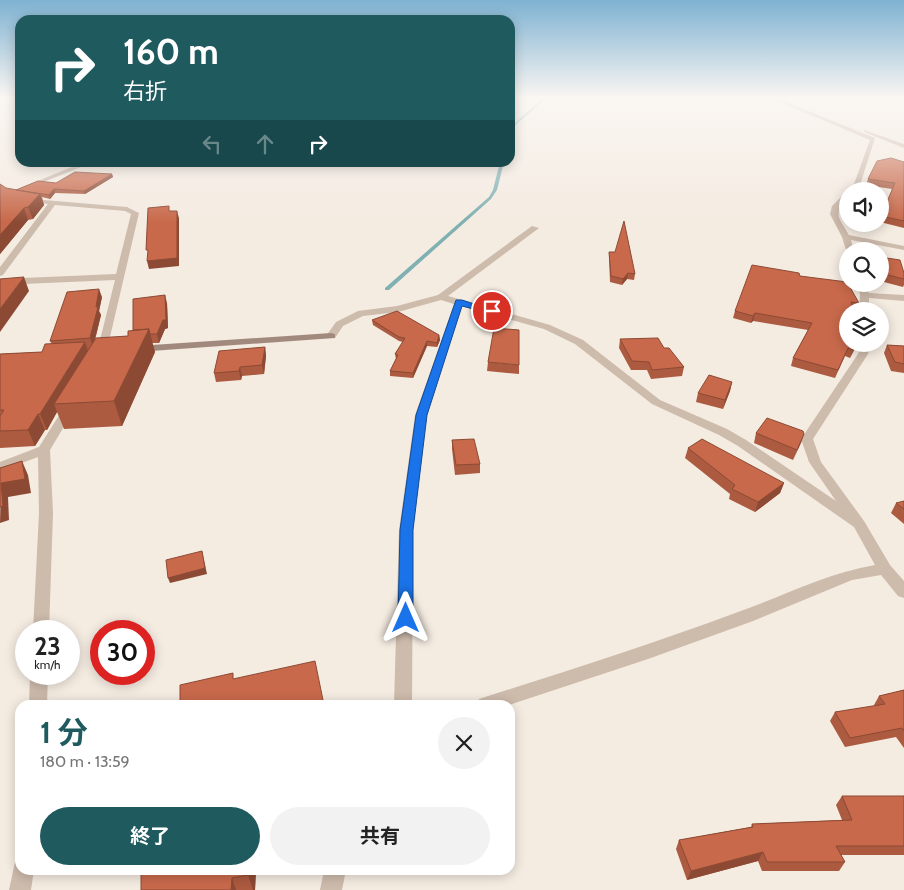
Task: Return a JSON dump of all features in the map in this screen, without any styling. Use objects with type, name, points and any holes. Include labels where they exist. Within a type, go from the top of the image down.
[{"type":"street","points":[[858,182],[873,140]]},
{"type":"street","points":[[887,140],[904,146]]},
{"type":"street","points":[[3,191],[76,167]]},
{"type":"street","points":[[3,191],[12,197],[52,204],[127,210],[135,214],[119,277],[105,353],[331,336],[339,324],[361,313],[398,309],[441,297],[535,228]]},
{"type":"street","points":[[0,273],[52,204]]},
{"type":"street","points":[[839,204],[835,208],[834,214],[839,224]]},
{"type":"street","points":[[843,232],[847,242]]},
{"type":"street","points":[[846,238],[904,248]]},
{"type":"street","points":[[0,282],[119,277]]},
{"type":"street","points":[[864,292],[865,302]]},
{"type":"street","points":[[865,295],[904,298]]},
{"type":"street","points":[[441,297],[547,327],[579,342],[656,402],[723,432],[742,443],[859,524]]},
{"type":"street","points":[[402,700],[405,671],[406,530],[421,415],[459,302]]},
{"type":"street","points":[[864,352],[807,439],[815,462],[859,524],[885,569],[904,592]]},
{"type":"street","points":[[41,620],[46,513],[44,450],[73,401]]},
{"type":"street","points":[[0,467],[44,450]]},
{"type":"street","points":[[500,700],[642,654],[850,575],[885,569]]},
{"type":"street","points":[[38,700],[39,685]]},
{"type":"street","points":[[20,890],[22,875]]},
{"type":"street","points":[[331,890],[334,875]]},
{"type":"building","points":[[891,158],[904,162],[904,221],[889,218],[889,197],[895,183],[868,179],[877,161]]},
{"type":"building","points":[[75,172],[112,174],[84,191],[54,189],[49,195],[16,190],[38,181],[56,183]]},
{"type":"building","points":[[0,184],[6,188],[40,194],[28,207],[24,208],[0,235]]},
{"type":"building","points":[[169,206],[169,211],[177,211],[177,258],[147,261],[148,208]]},
{"type":"building","points":[[624,221],[635,274],[628,273],[623,279],[611,276],[609,252],[615,252]]},
{"type":"building","points":[[889,258],[900,260],[904,279],[889,275]]},
{"type":"building","points":[[752,265],[799,273],[800,276],[839,281],[839,292],[853,292],[858,302],[839,302],[839,352],[846,352],[838,370],[793,358],[812,323],[755,313],[753,316],[735,311]]},
{"type":"building","points":[[24,277],[0,309],[0,279]]},
{"type":"building","points":[[99,289],[96,307],[98,307],[90,338],[50,341],[67,292]]},
{"type":"building","points":[[165,295],[166,320],[163,320],[157,334],[150,334],[149,329],[133,330],[133,299]]},
{"type":"building","points":[[397,311],[439,335],[437,343],[427,341],[413,373],[390,371],[398,355],[395,354],[405,338],[399,337],[372,320]]},
{"type":"building","points":[[494,328],[519,330],[519,365],[488,362]]},
{"type":"building","points":[[149,329],[114,401],[54,404],[96,338],[128,336],[128,331]]},
{"type":"building","points":[[658,338],[664,348],[669,348],[684,367],[652,370],[649,362],[632,361],[620,339]]},
{"type":"building","points":[[85,342],[28,430],[0,431],[0,416],[4,410],[0,410],[0,354],[42,352],[45,344]]},
{"type":"building","points":[[889,345],[904,346],[904,364],[895,362]]},
{"type":"building","points":[[265,347],[262,365],[240,367],[239,371],[214,373],[219,351]]},
{"type":"building","points":[[709,375],[732,382],[725,400],[698,393]]},
{"type":"building","points":[[767,418],[803,431],[804,434],[797,450],[756,433]]},
{"type":"building","points":[[474,439],[480,464],[456,465],[452,440]]},
{"type":"building","points":[[702,439],[784,483],[758,502],[732,489],[735,485],[688,448]]},
{"type":"building","points":[[22,461],[25,479],[1,483],[3,506],[0,507],[0,468]]},
{"type":"building","points":[[904,501],[904,509],[896,503]]},
{"type":"building","points":[[202,551],[205,568],[168,578],[166,560]]},
{"type":"building","points":[[315,661],[323,700],[180,700],[180,685],[233,673],[233,679]]},
{"type":"building","points":[[904,690],[904,731],[902,728],[850,738],[835,712],[885,704],[879,696]]},
{"type":"building","points":[[842,796],[904,796],[904,846],[836,846],[845,862],[767,862],[763,852],[691,871],[679,840],[753,827],[752,824],[852,820]]},
{"type":"building","points":[[141,875],[248,875],[232,878],[231,890],[141,890]]},
{"type":"waterway","points":[[387,289],[490,198],[495,190],[501,167]]},
{"type":"route","points":[[406,618],[406,530],[421,415],[459,302],[492,311]]}]
